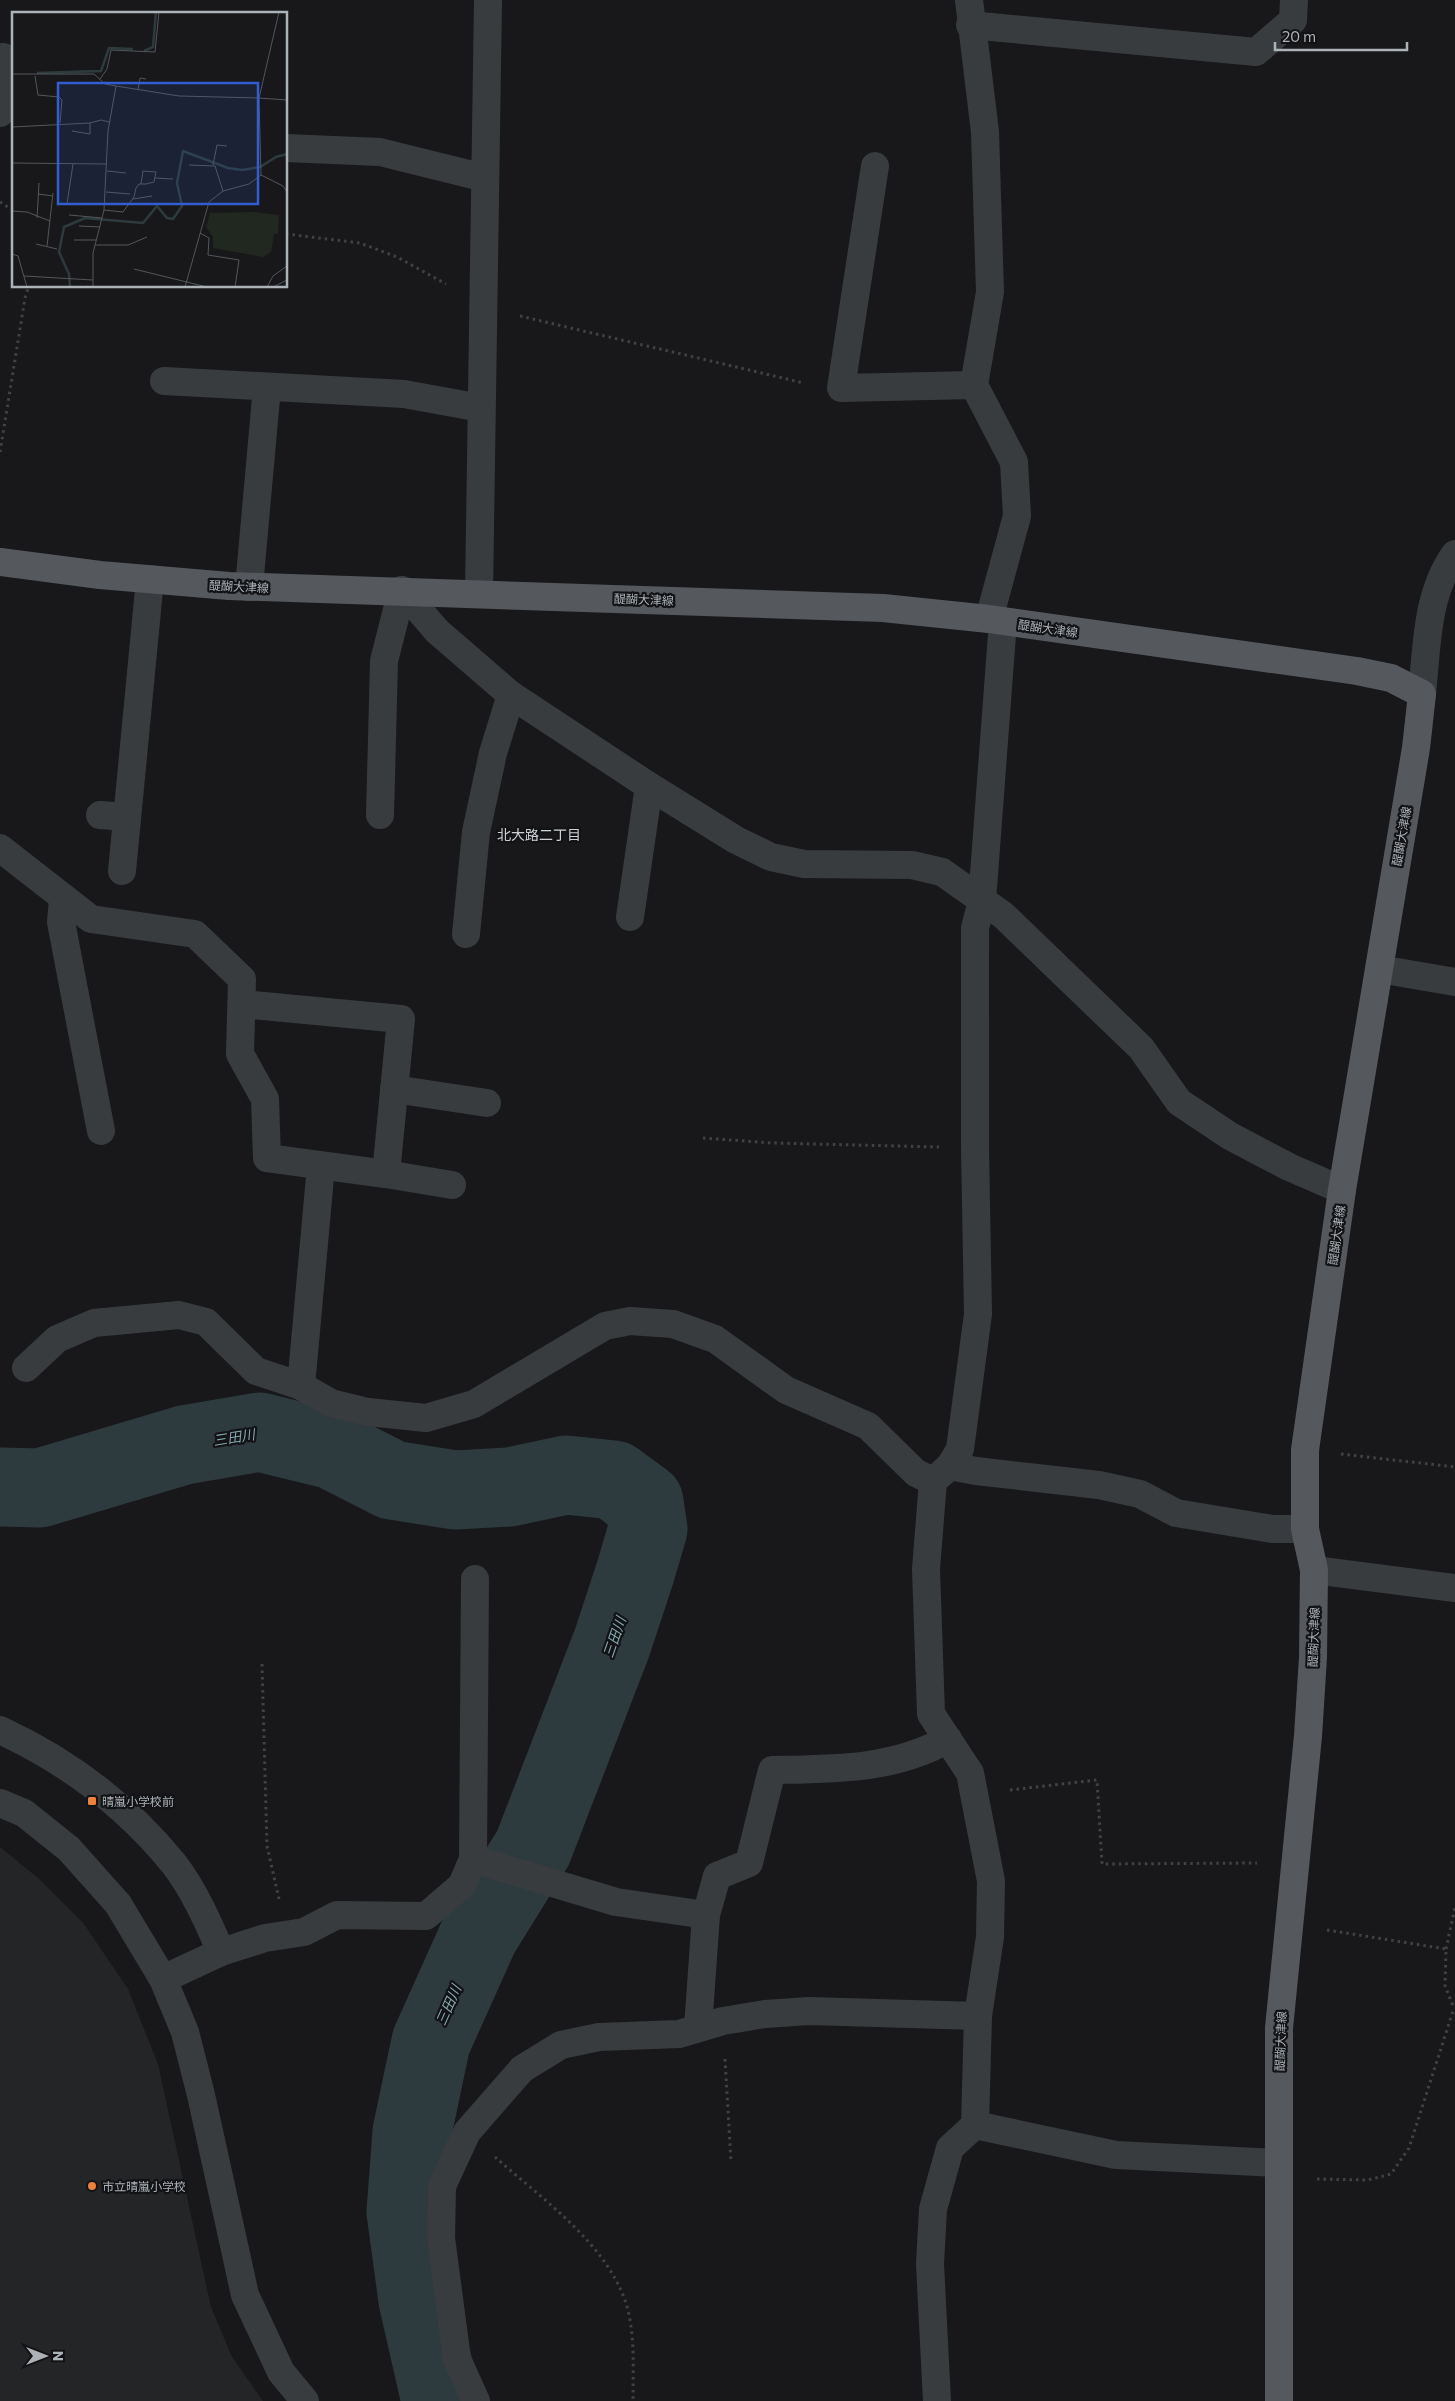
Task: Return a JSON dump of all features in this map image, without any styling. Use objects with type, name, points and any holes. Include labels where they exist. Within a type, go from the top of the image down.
[{"type":"main road","name":"醍醐大津線","points":[[0,562],[150,579],[249,587],[402,590],[883,608],[996,620],[1357,671],[1391,678],[1422,694],[1416,748],[1342,1190],[1305,1450],[1305,1529],[1314,1570],[1313,1657],[1279,2028],[1279,2401]]},
{"type":"street","points":[[479,593],[488,0]]},
{"type":"street","points":[[937,2401],[930,2264],[933,2209],[950,2148],[976,2125],[978,2016],[990,1937],[991,1881],[970,1773],[931,1714],[926,1569],[941,1474],[960,1449],[978,1314],[975,1148],[976,928],[982,901],[996,620],[1017,516],[1014,462],[974,385],[990,292],[985,132],[969,12],[1256,52],[1293,20],[1294,0]]},
{"type":"street","points":[[0,114],[4,56]]},
{"type":"street","points":[[288,148],[380,152],[485,178]]},
{"type":"street","points":[[875,166],[841,388],[974,385]]},
{"type":"street","points":[[164,381],[404,394],[481,408]]},
{"type":"street","points":[[249,587],[267,386]]},
{"type":"street","points":[[1422,694],[1430,615],[1443,571],[1455,554]]},
{"type":"street","points":[[122,871],[150,579]]},
{"type":"street","points":[[402,590],[438,631],[512,695],[649,786],[736,840],[771,857],[804,864],[912,865],[942,872],[1003,915],[1141,1048],[1179,1102],[1230,1136],[1288,1167],[1342,1190]]},
{"type":"street","points":[[380,815],[384,661],[402,590]]},
{"type":"street","points":[[466,934],[476,832],[493,753],[512,695]]},
{"type":"street","points":[[630,917],[649,786]]},
{"type":"street","points":[[100,815],[127,817]]},
{"type":"street","points":[[0,848],[91,919],[195,934],[242,979],[240,1054],[265,1099],[267,1158],[452,1185]]},
{"type":"street","points":[[63,899],[61,922],[101,1131]]},
{"type":"street","points":[[1379,969],[1455,982]]},
{"type":"street","points":[[242,1004],[401,1019],[386,1174]]},
{"type":"street","points":[[394,1089],[486,1103]]},
{"type":"street","points":[[301,1386],[321,1166]]},
{"type":"street","points":[[26,1368],[57,1339],[94,1323],[179,1315],[206,1322],[256,1371],[301,1386],[331,1403],[368,1412],[426,1418],[474,1404],[605,1326],[630,1321],[673,1324],[715,1339],[786,1390],[868,1426],[916,1473],[941,1474],[976,1471],[1099,1485],[1140,1494],[1176,1513],[1272,1529],[1305,1529]]},
{"type":"street","points":[[1314,1570],[1455,1588]]},
{"type":"street","points":[[162,1979],[221,1952],[265,1938],[304,1932],[337,1915],[426,1916],[485,1862],[475,1580]]},
{"type":"street","points":[[0,1730],[32,1745],[87,1780],[132,1818],[175,1866],[205,1915],[221,1952]]},
{"type":"street","points":[[711,2024],[706,1915],[718,1876],[749,1863],[772,1770],[856,1768],[926,1752],[948,1739]]},
{"type":"street","points":[[0,1803],[24,1813],[69,1849],[118,1904],[162,1979],[188,2041],[245,2295],[281,2372],[305,2401]]},
{"type":"street","points":[[485,1862],[541,1881],[616,1902],[706,1915]]},
{"type":"street","points":[[476,2401],[457,2359],[441,2238],[442,2186],[467,2132],[522,2069],[561,2045],[599,2037],[679,2034],[711,2024],[765,2014],[809,2011],[978,2016]]},
{"type":"street","points":[[976,2125],[1116,2155],[1279,2171]]},
{"type":"path","points":[[0,202],[12,210]]},
{"type":"path","points":[[288,234],[360,243],[369,246],[397,257],[483,307],[807,384],[841,388]]},
{"type":"path","points":[[0,452],[25,298],[28,288]]},
{"type":"path","points":[[703,1138],[772,1143],[975,1148]]},
{"type":"path","points":[[1305,1450],[1455,1467]]},
{"type":"path","points":[[262,1664],[267,1846],[279,1896],[281,1936]]},
{"type":"path","points":[[975,1794],[1097,1780],[1102,1864],[1295,1862]]},
{"type":"path","points":[[1279,2171],[1368,2180],[1391,2174],[1410,2148],[1455,2008],[1445,1986],[1446,1949],[1455,1907]]},
{"type":"path","points":[[1289,1923],[1446,1949]]},
{"type":"path","points":[[711,2024],[731,2162]]},
{"type":"path","points":[[467,2132],[591,2243],[611,2269],[627,2309],[632,2338],[633,2401]]},
{"type":"shaded area","name":"市立晴嵐小学校","points":[[0,1847],[38,1878],[84,1924],[128,1989],[158,2064],[211,2307],[232,2357],[263,2401],[0,2401]]},
{"type":"waterway","name":"三田川","points":[[0,1487],[40,1488],[184,1445],[260,1432],[333,1450],[392,1480],[455,1490],[510,1487],[566,1475],[614,1480],[644,1502],[648,1529],[635,1573],[612,1643],[533,1848],[479,1935],[431,2042],[412,2132],[406,2212],[418,2300],[441,2401]]},
{"type":"place","name":"晴嵐小学校前","points":[[92,1801]]},
{"type":"place","name":"市立晴嵐小学校","points":[[92,2186]]},
{"type":"district","name":"北大路二丁目","points":[[539,834]]}]
